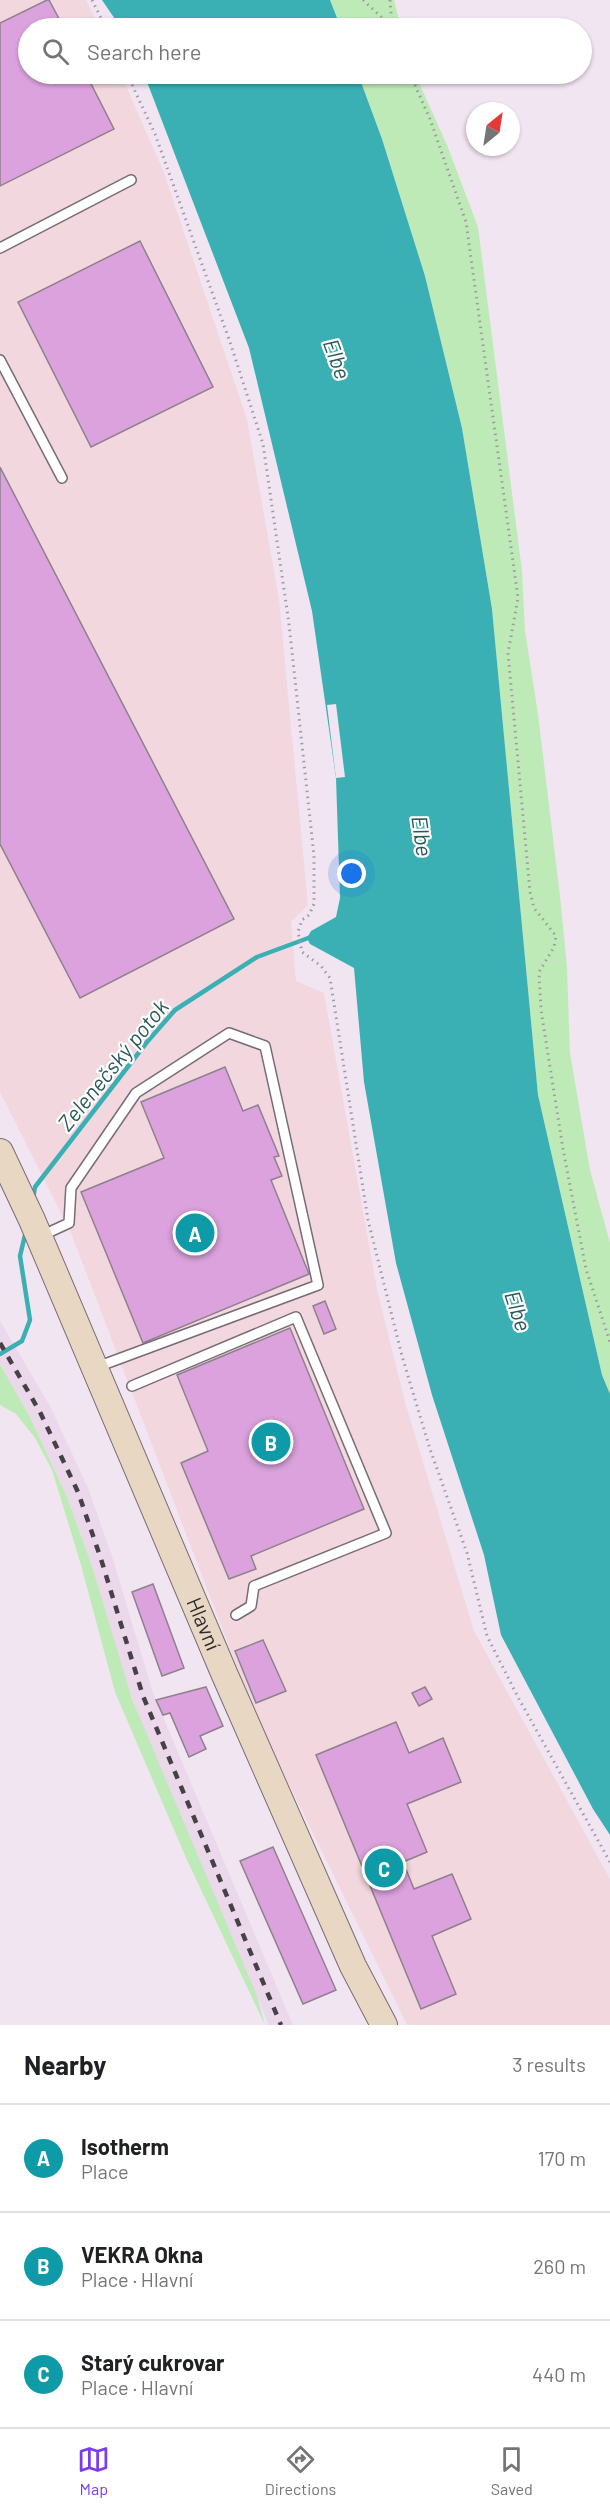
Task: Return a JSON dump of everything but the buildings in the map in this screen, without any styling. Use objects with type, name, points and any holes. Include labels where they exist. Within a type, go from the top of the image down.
[{"type":"main road","name":"Hlavní","points":[[0,1152],[224,1673],[353,1966],[384,2025]]},
{"type":"lane","points":[[0,248],[131,180]]},
{"type":"lane","points":[[0,360],[62,478]]},
{"type":"lane","points":[[35,1229],[69,1223],[71,1188],[136,1093],[229,1033],[265,1046],[318,1285],[94,1368]]},
{"type":"lane","points":[[132,1386],[296,1317],[386,1533],[254,1586],[251,1606],[236,1615]]},
{"type":"path","points":[[92,0],[101,18]]},
{"type":"path","points":[[363,0],[382,18]]},
{"type":"path","points":[[390,0],[391,18]]},
{"type":"path","points":[[132,84],[159,145],[230,342],[263,444],[289,624],[314,856],[314,904],[309,915],[302,920],[298,932],[302,952],[321,966],[330,978],[368,1220],[402,1356],[430,1449],[468,1553],[487,1636],[519,1699],[610,1862]]},
{"type":"path","points":[[414,84],[430,119],[466,222],[518,598],[508,653],[530,892],[534,908],[556,936],[554,947],[539,972],[541,1010],[563,1149],[586,1269],[610,1342]]},
{"type":"shaded area","points":[[0,0],[86,0],[95,18],[18,18],[18,84],[125,84],[164,173],[247,419],[279,599],[308,905],[291,922],[296,981],[324,993],[377,1289],[405,1402],[474,1631],[610,1879],[610,2025],[407,2025],[256,1717],[71,1233],[0,1092]]},
{"type":"shaded area","points":[[0,1321],[50,1406],[88,1488],[112,1556],[153,1693],[293,2025],[269,2025],[148,1742],[118,1658],[91,1563],[67,1497],[30,1417],[0,1364]]},
{"type":"green space","points":[[330,0],[394,0],[398,18],[337,18]]},
{"type":"green space","points":[[362,84],[420,84],[447,145],[478,227],[522,571],[525,631],[538,714],[560,896],[567,967],[570,1053],[590,1170],[610,1243],[610,1394],[602,1375],[538,1095],[492,609],[462,428],[425,276],[382,139]]},
{"type":"green space","points":[[0,1364],[30,1417],[67,1497],[91,1563],[132,1699],[257,1996],[265,2025],[187,1860],[115,1692],[81,1565],[52,1470],[35,1438],[16,1414],[0,1405]]},
{"type":"water","points":[[102,0],[330,0],[337,18],[114,18]]},
{"type":"water","name":"Elbe","points":[[148,84],[362,84],[382,139],[425,276],[462,428],[492,609],[538,1095],[602,1375],[610,1394],[610,1835],[593,1809],[501,1635],[484,1555],[432,1395],[396,1263],[364,1082],[354,968],[310,944],[307,938],[311,931],[336,917],[340,898],[336,778],[312,611],[249,348]]},
{"type":"pier","points":[[336,704],[345,777],[336,778],[327,705]]},
{"type":"waterway","name":"Zelenečský potok","points":[[33,1199],[35,1187],[147,1042],[175,1010],[257,957],[311,937]]},
{"type":"waterway","name":"Zelenečský potok","points":[[0,1354],[22,1341],[30,1320],[20,1256],[26,1231]]},
{"type":"railway","points":[[0,1343],[40,1412],[78,1492],[143,1696],[281,2025]]},
{"type":"place","name":"Isotherm","points":[[195,1233]]},
{"type":"place","name":"VEKRA Okna","points":[[271,1442]]},
{"type":"place","name":"Starý cukrovar","points":[[384,1868]]}]
